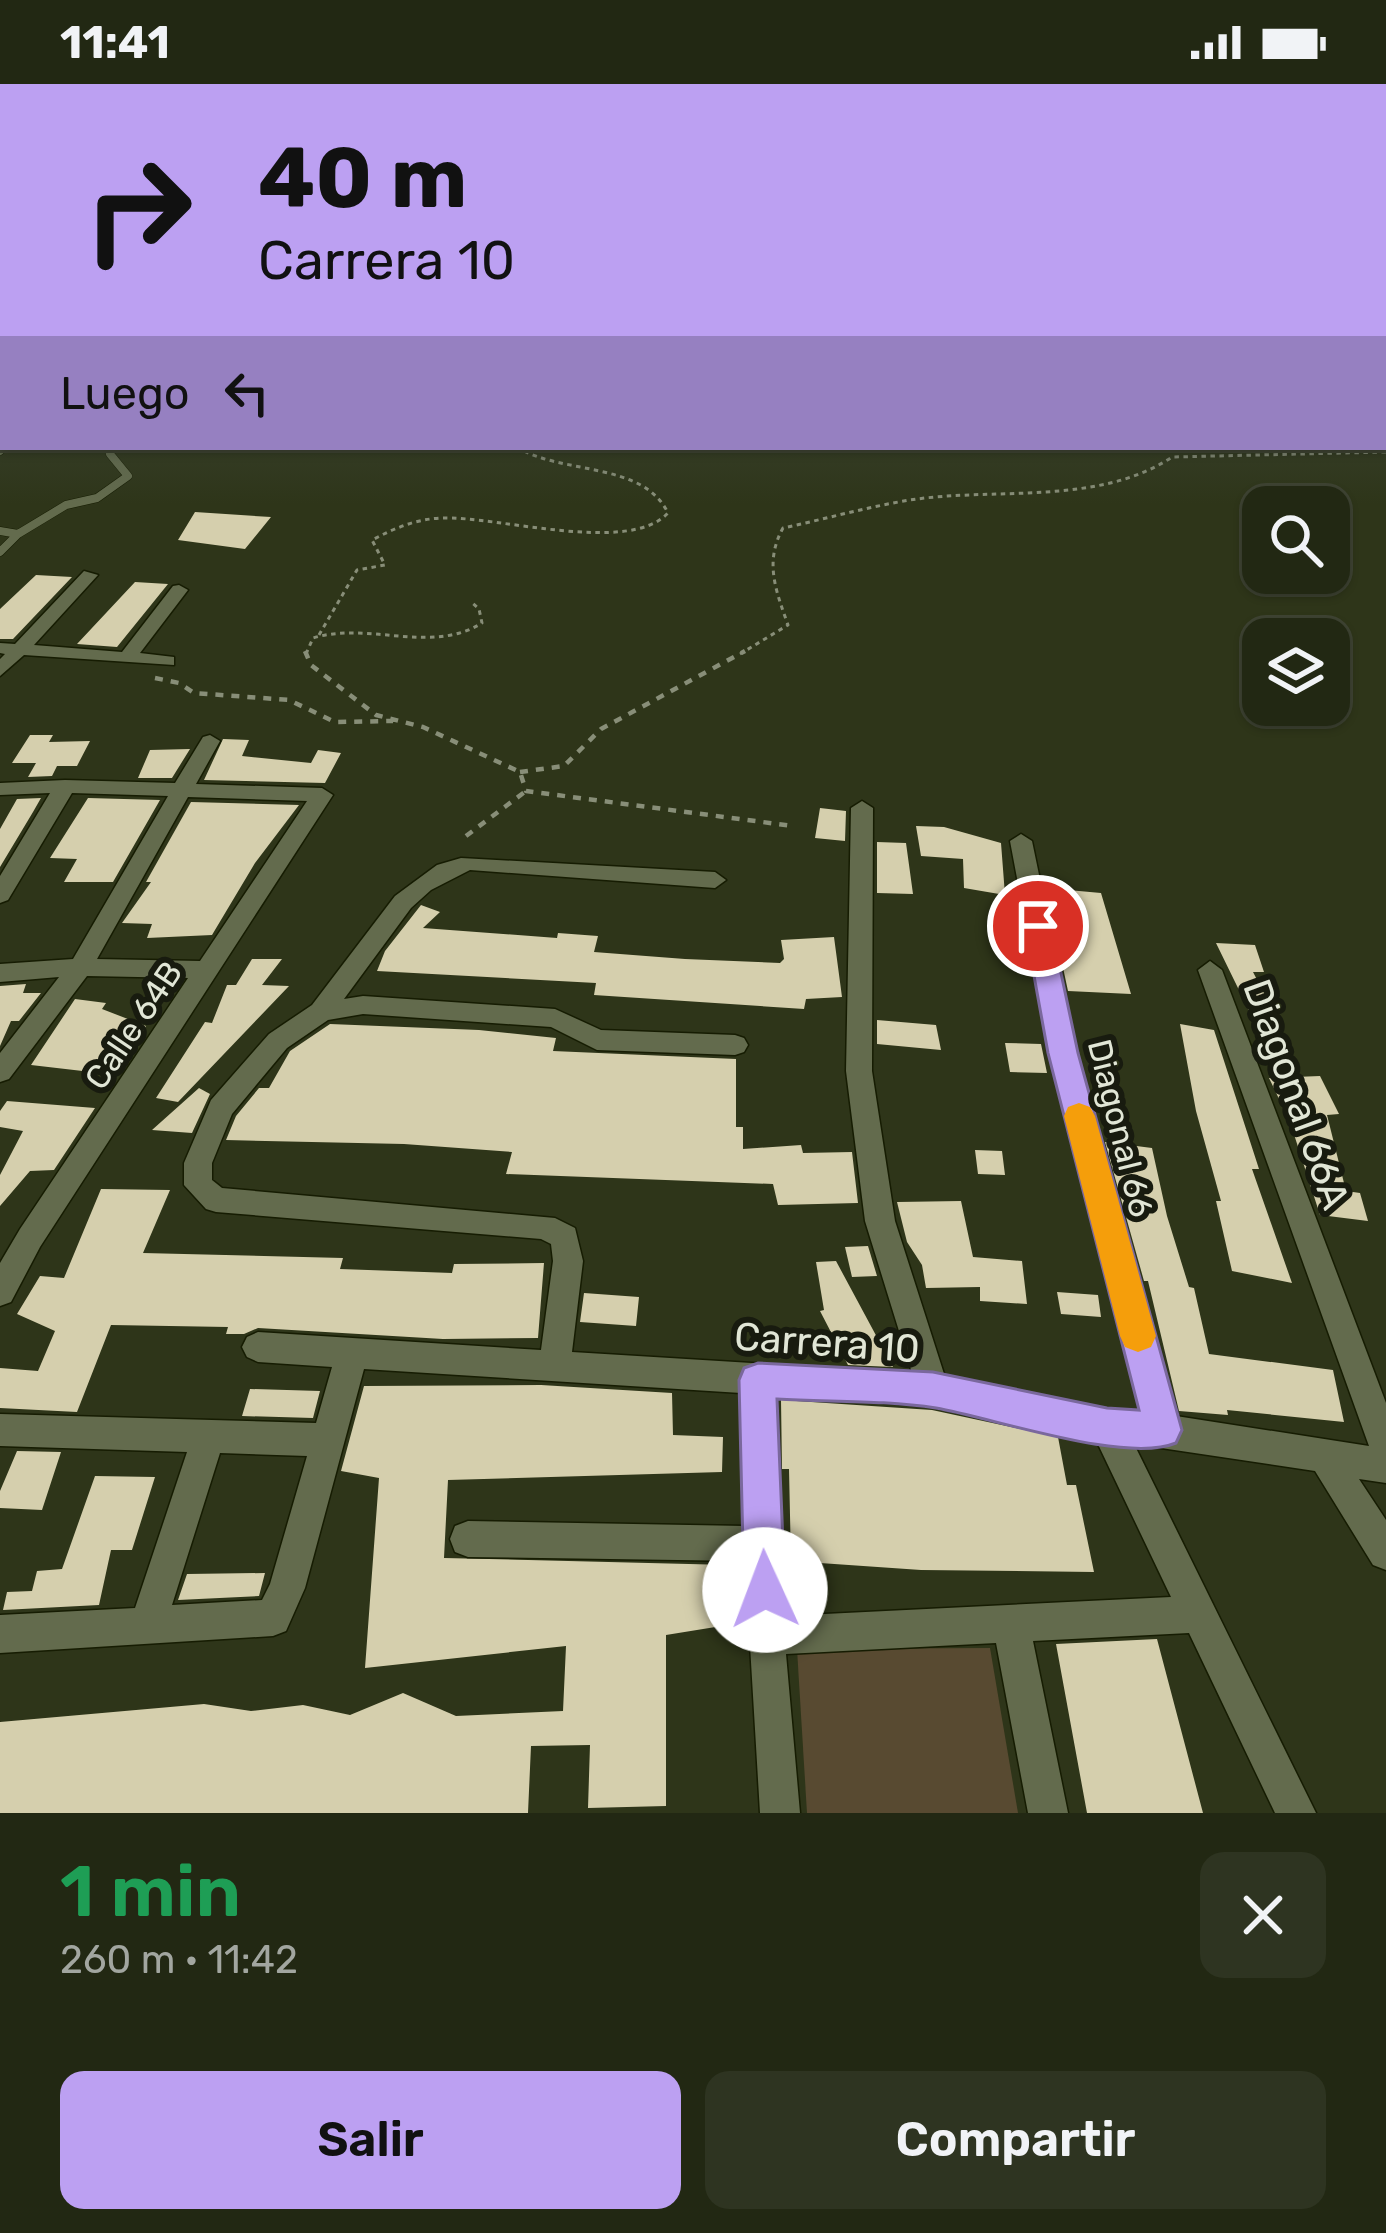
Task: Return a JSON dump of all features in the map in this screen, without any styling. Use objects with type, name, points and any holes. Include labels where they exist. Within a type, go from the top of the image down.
[{"type":"street","points":[[5,658],[90,575]]},
{"type":"street","points":[[132,666],[179,590]]},
{"type":"street","points":[[5,658],[132,666],[167,661]]},
{"type":"street","points":[[0,1072],[80,968],[210,741]]},
{"type":"street","points":[[0,895],[65,786]]},
{"type":"street","points":[[0,789],[181,789]]},
{"type":"street","name":"Calle 64B","points":[[0,1292],[15,1238],[210,970],[322,795],[181,789]]},
{"type":"street","points":[[862,808],[860,1071],[880,1221],[933,1390]]},
{"type":"street","name":"Diagonal 66","points":[[1021,841],[1063,1053],[1163,1430]]},
{"type":"street","points":[[555,1364],[568,1261],[565,1238],[545,1227],[216,1200],[198,1185],[198,1163],[221,1108],[278,1041],[321,1012],[400,906],[444,868],[469,863],[715,880]]},
{"type":"street","points":[[0,974],[80,968],[210,970]]},
{"type":"street","name":"Diagonal 66A","points":[[1210,970],[1386,1447]]},
{"type":"street","points":[[321,1012],[363,1005],[554,1018],[596,1040],[735,1045]]},
{"type":"street","name":"Carrera 10","points":[[257,1347],[933,1390],[1107,1426],[1163,1430],[1386,1466]]},
{"type":"street","points":[[0,1634],[273,1618],[287,1588],[352,1354]]},
{"type":"street","points":[[758,1380],[766,1636],[780,1813]]},
{"type":"street","points":[[1107,1426],[1296,1813]]},
{"type":"street","points":[[0,1430],[328,1440]]},
{"type":"street","points":[[148,1624],[208,1439]]},
{"type":"street","points":[[1328,1460],[1386,1552]]},
{"type":"street","points":[[468,1539],[764,1544]]},
{"type":"street","points":[[766,1636],[1197,1614]]},
{"type":"street","points":[[1011,1622],[1048,1813]]},
{"type":"lane","points":[[0,552],[18,534],[66,506],[97,498],[128,476],[110,454]]},
{"type":"lane","points":[[0,531],[18,534]]},
{"type":"path","points":[[521,450],[558,466],[632,480],[666,502],[668,513],[656,526],[641,530],[548,529],[466,518],[403,523],[372,540],[385,566],[357,571],[320,634],[307,643],[311,665],[376,715],[401,721],[520,772],[564,766],[601,729],[694,683],[788,625],[771,578],[778,532],[789,525],[911,500],[1114,483],[1148,473],[1179,456],[1386,452]]},
{"type":"path","points":[[320,634],[354,629],[459,636],[482,623],[479,609],[470,601]]},
{"type":"path","points":[[132,666],[194,693],[289,700],[335,722],[401,721]]},
{"type":"path","points":[[520,772],[526,791]]},
{"type":"path","points":[[466,836],[526,791],[794,826]]},
{"type":"shaded area","points":[[990,1648],[1018,1813],[807,1813],[797,1649]]},
{"type":"building","points":[[195,512],[271,517],[245,549],[178,540]]},
{"type":"building","points":[[36,575],[72,577],[13,639],[0,639],[0,609]]},
{"type":"building","points":[[135,582],[168,584],[117,647],[77,644]]},
{"type":"building","points":[[30,735],[53,735],[49,742],[90,741],[77,766],[57,766],[52,776],[28,777],[36,763],[12,763]]},
{"type":"building","points":[[223,739],[249,740],[242,756],[311,763],[318,750],[341,753],[325,783],[204,780]]},
{"type":"building","points":[[190,749],[172,778],[138,778],[150,750]]},
{"type":"building","points":[[41,798],[0,867],[0,829],[17,799]]},
{"type":"building","points":[[88,798],[160,800],[113,882],[64,882],[77,859],[50,858]]},
{"type":"building","points":[[191,802],[299,805],[255,863],[212,935],[147,938],[152,924],[122,923],[151,882],[146,882]]},
{"type":"building","points":[[820,808],[846,811],[845,841],[815,838]]},
{"type":"building","points":[[916,826],[944,827],[1001,843],[1005,895],[964,888],[963,859],[921,856]]},
{"type":"building","points":[[877,842],[906,843],[913,894],[877,893]]},
{"type":"building","points":[[1046,888],[1101,893],[1131,994],[1068,991]]},
{"type":"building","points":[[421,905],[440,912],[423,928],[557,938],[558,933],[598,936],[594,952],[780,963],[784,959],[781,940],[834,937],[842,997],[806,999],[804,1009],[594,995],[596,983],[377,971],[385,951]]},
{"type":"building","points":[[1216,943],[1255,945],[1264,972],[1253,972],[1282,1028],[1258,1029]]},
{"type":"building","points":[[252,959],[282,959],[262,985],[289,986],[178,1102],[156,1098],[205,1022],[212,1023],[227,985],[236,985]]},
{"type":"building","points":[[26,984],[23,993],[41,993],[19,1021],[11,1021],[0,1046],[0,986]]},
{"type":"building","points":[[75,999],[106,1003],[102,1009],[146,1026],[117,1075],[31,1065]]},
{"type":"building","points":[[877,1020],[936,1025],[941,1050],[877,1044]]},
{"type":"building","points":[[330,1024],[556,1038],[553,1051],[736,1059],[736,1127],[743,1127],[743,1149],[801,1145],[803,1153],[852,1152],[858,1203],[778,1205],[773,1184],[506,1174],[512,1152],[226,1140],[236,1116],[259,1088],[269,1088],[290,1051]]},
{"type":"building","points":[[1180,1024],[1214,1030],[1259,1169],[1252,1169],[1292,1283],[1232,1271],[1216,1201],[1221,1201],[1196,1111]]},
{"type":"building","points":[[1005,1043],[1041,1044],[1047,1073],[1010,1072]]},
{"type":"building","points":[[1320,1076],[1339,1114],[1327,1115],[1346,1191],[1360,1193],[1368,1221],[1320,1215],[1290,1122],[1269,1078]]},
{"type":"building","points":[[199,1088],[210,1094],[192,1133],[152,1130]]},
{"type":"building","points":[[7,1101],[95,1108],[54,1170],[30,1171],[0,1206],[0,1175],[23,1131],[0,1127],[0,1111]]},
{"type":"building","points":[[1105,1142],[1152,1148],[1167,1216],[1189,1287],[1194,1288],[1209,1354],[1333,1370],[1344,1422],[1227,1410],[1228,1415],[1179,1411],[1148,1281],[1144,1281]]},
{"type":"building","points":[[975,1150],[1002,1151],[1005,1175],[978,1174]]},
{"type":"building","points":[[101,1189],[170,1190],[143,1253],[343,1258],[340,1269],[452,1273],[454,1264],[544,1263],[538,1338],[443,1339],[258,1328],[226,1334],[228,1327],[111,1325],[77,1412],[0,1408],[0,1368],[38,1371],[55,1331],[17,1314],[40,1276],[64,1278]]},
{"type":"building","points":[[961,1201],[973,1257],[1022,1261],[1027,1304],[980,1301],[980,1287],[926,1288],[897,1202]]},
{"type":"building","points":[[868,1246],[877,1276],[852,1277],[845,1247]]},
{"type":"building","points":[[836,1261],[893,1367],[848,1365],[820,1311],[824,1310],[816,1262]]},
{"type":"building","points":[[1057,1292],[1098,1295],[1101,1317],[1061,1314]]},
{"type":"building","points":[[584,1293],[639,1297],[636,1326],[580,1322]]},
{"type":"building","points":[[541,1385],[672,1393],[673,1435],[723,1437],[722,1472],[448,1480],[444,1558],[729,1565],[734,1624],[666,1635],[666,1806],[588,1808],[590,1745],[531,1746],[528,1813],[0,1813],[0,1722],[204,1704],[251,1711],[303,1705],[350,1715],[403,1693],[456,1716],[563,1711],[566,1646],[365,1668],[379,1478],[341,1471],[364,1386]]},
{"type":"building","points":[[250,1389],[320,1391],[313,1418],[242,1416]]},
{"type":"building","points":[[781,1400],[932,1410],[1058,1437],[1067,1485],[1076,1485],[1094,1572],[921,1570],[791,1561],[789,1469],[782,1469]]},
{"type":"building","points":[[17,1451],[61,1452],[42,1510],[0,1508],[0,1491]]},
{"type":"building","points":[[95,1476],[155,1477],[132,1550],[111,1550],[99,1605],[3,1610],[7,1592],[32,1591],[37,1571],[62,1569]]},
{"type":"building","points":[[265,1573],[259,1596],[178,1600],[187,1574]]},
{"type":"building","points":[[1157,1639],[1203,1813],[1087,1813],[1056,1644]]},
{"type":"slow traffic","points":[[1079,1116],[1138,1336]]},
{"type":"route","points":[[765,1590],[758,1380],[933,1390],[1107,1426],[1163,1430],[1063,1053],[1038,926]]}]
